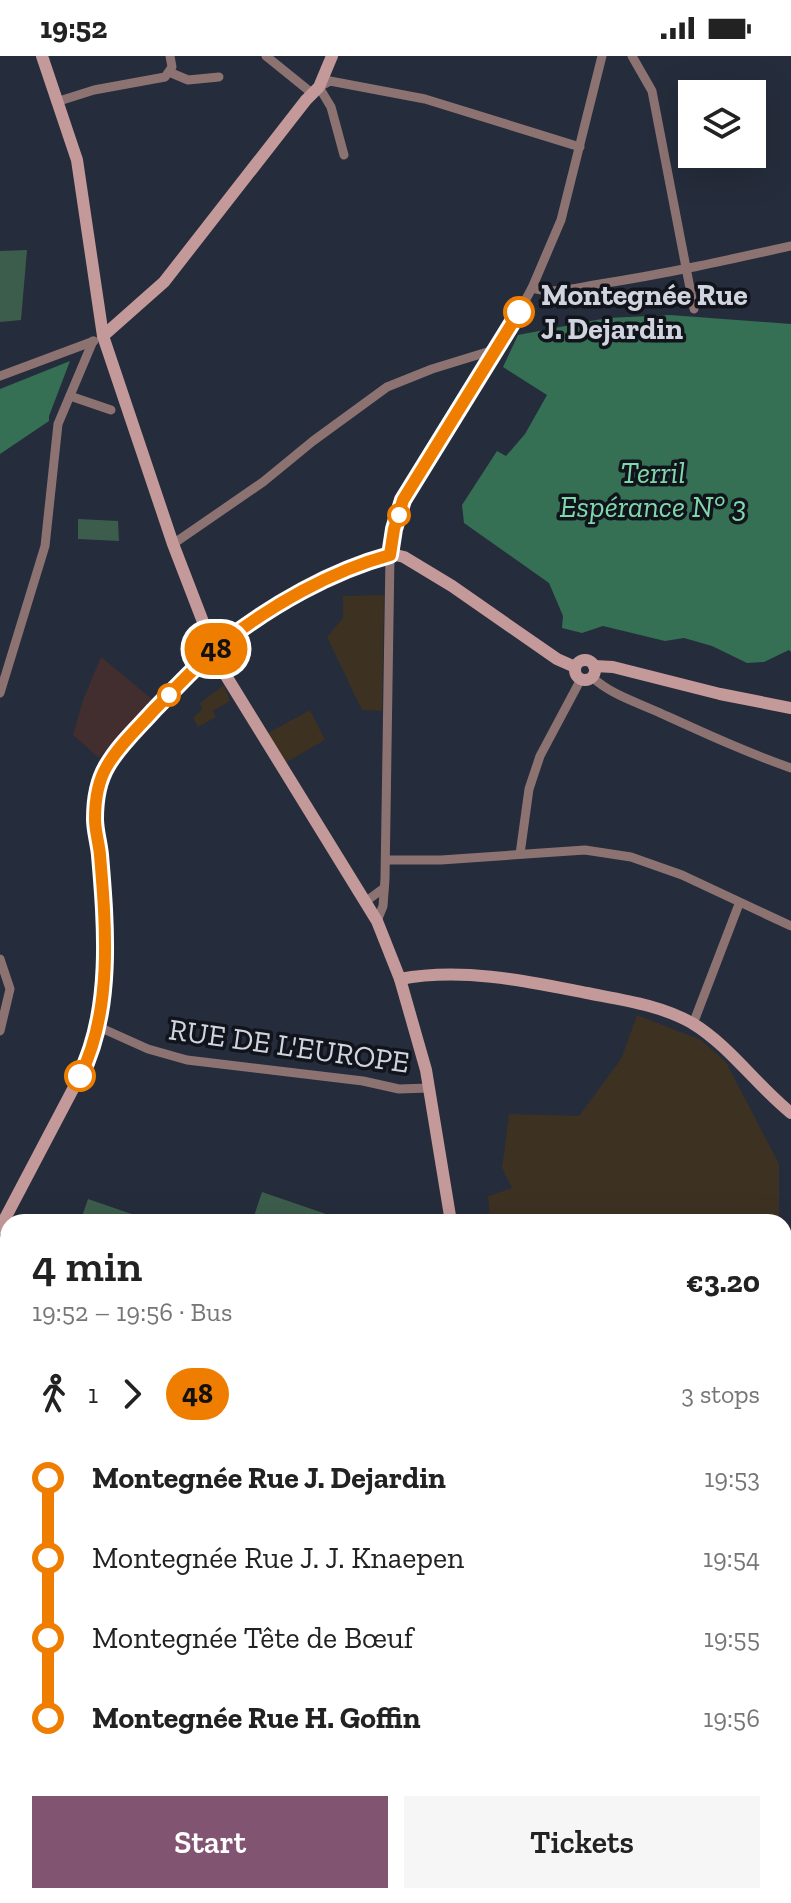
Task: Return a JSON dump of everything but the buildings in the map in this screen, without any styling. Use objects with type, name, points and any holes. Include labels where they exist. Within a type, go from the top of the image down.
[{"type":"main road","points":[[42,56],[77,160],[98,338],[213,652],[240,702],[377,921],[400,979],[429,1088],[450,1214]]},
{"type":"main road","points":[[98,338],[164,282],[216,211],[316,90],[332,56]]},
{"type":"main road","points":[[7,1214],[93,1051],[99,1027],[104,955],[100,853],[95,821],[105,768],[121,745],[213,652],[292,596],[369,561],[390,555],[404,557],[557,659],[586,672],[613,667],[791,708]]},
{"type":"main road","points":[[400,979],[427,974],[519,980],[647,1005],[693,1024],[718,1042],[786,1109]]},
{"type":"street","points":[[56,102],[94,90],[165,77],[172,67],[170,56]]},
{"type":"street","points":[[266,56],[316,90],[331,107],[344,155]]},
{"type":"street","points":[[377,921],[383,906],[386,860],[390,555],[394,529],[403,500],[532,288],[561,220],[602,56]]},
{"type":"street","points":[[632,56],[652,91],[694,309]]},
{"type":"street","points":[[169,72],[188,80],[219,77]]},
{"type":"street","points":[[316,90],[330,81],[403,94],[580,147]]},
{"type":"street","points":[[532,288],[545,291],[566,289],[687,270],[791,246]]},
{"type":"street","points":[[0,376],[98,338]]},
{"type":"street","points":[[0,693],[45,546],[58,424],[98,338]]},
{"type":"street","points":[[173,544],[263,482],[387,387],[497,349]]},
{"type":"street","points":[[70,396],[111,410]]},
{"type":"street","points":[[520,854],[529,789],[536,767],[586,672],[601,685],[632,701],[791,768]]},
{"type":"street","points":[[386,860],[441,860],[585,850],[631,857],[682,875],[791,926]]},
{"type":"street","points":[[365,902],[384,888]]},
{"type":"street","points":[[693,1024],[739,904]]},
{"type":"street","points":[[0,959],[10,989],[0,1031]]},
{"type":"street","name":"RUE DE L'EUROPE","points":[[99,1027],[148,1049],[187,1060],[363,1081],[399,1089],[429,1088]]},
{"type":"shaded area","points":[[384,595],[382,711],[362,710],[327,637],[343,618],[343,596]]},
{"type":"shaded area","points":[[101,657],[153,700],[99,758],[73,735],[83,700]]},
{"type":"shaded area","points":[[224,685],[230,701],[213,711],[216,717],[198,727],[193,718],[202,709],[200,703]]},
{"type":"shaded area","points":[[310,710],[325,740],[285,763],[268,733]]},
{"type":"shaded area","points":[[637,1015],[701,1040],[726,1062],[779,1164],[779,1214],[489,1214],[488,1196],[512,1188],[502,1168],[509,1114],[579,1116],[621,1059]]},
{"type":"green space","points":[[27,250],[21,320],[0,322],[0,251]]},
{"type":"green space","name":"Terril Espérance N° 3","points":[[670,315],[791,324],[791,652],[789,650],[764,662],[747,663],[712,646],[684,638],[665,641],[603,626],[582,633],[562,628],[563,616],[549,583],[464,523],[462,505],[497,451],[506,456],[525,434],[547,395],[503,367],[518,335],[607,318]]},
{"type":"green space","points":[[70,361],[49,421],[0,454],[0,389]]},
{"type":"green space","points":[[78,519],[118,521],[119,541],[78,539]]},
{"type":"green space","points":[[262,1192],[326,1214],[255,1214]]},
{"type":"green space","points":[[88,1199],[132,1214],[83,1214]]},
{"type":"bus line","name":"48","points":[[80,1076],[93,1051],[102,1013],[104,955],[100,853],[95,821],[105,768],[121,745],[224,642],[292,596],[369,561],[390,555],[403,500],[414,479],[519,312]]},
{"type":"place","name":"Montegnée Rue J. Dejardin","points":[[519,312]]}]
